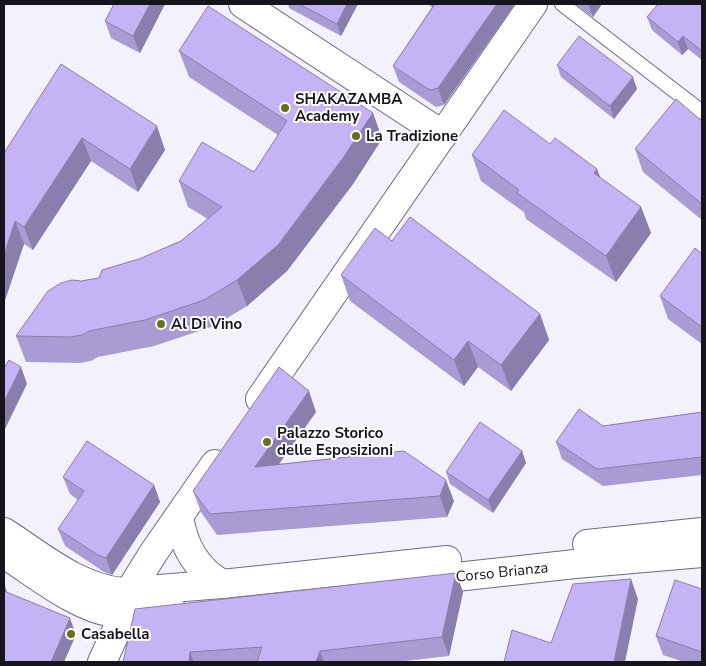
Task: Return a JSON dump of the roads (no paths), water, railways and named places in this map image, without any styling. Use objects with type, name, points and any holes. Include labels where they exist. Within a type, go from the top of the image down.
[{"type":"main road","points":[[243,4],[443,135]]},
{"type":"main road","points":[[248,417],[533,4]]},
{"type":"main road","points":[[102,662],[126,603],[179,516],[231,441]]},
{"type":"main road","points":[[179,516],[184,538],[194,559],[203,570],[222,584]]},
{"type":"main road","points":[[4,532],[78,579],[91,586],[106,590],[126,603]]},
{"type":"main road","name":"Corso Brianza","points":[[126,603],[222,584],[702,532]]},
{"type":"main road","name":"Corso Brianza","points":[[126,603],[227,602],[565,565],[702,553]]},
{"type":"main road","points":[[4,554],[88,606],[112,613],[126,603]]},
{"type":"lane","points":[[562,4],[702,112]]},
{"type":"place","name":"SHAKAZAMBA Academy","points":[[285,108]]},
{"type":"place","name":"La Tradizione","points":[[356,136]]},
{"type":"place","name":"Al Di Vino","points":[[161,324]]},
{"type":"place","name":"Palazzo Storico delle Esposizioni","points":[[267,442]]},
{"type":"place","name":"Casabella","points":[[71,634]]}]
